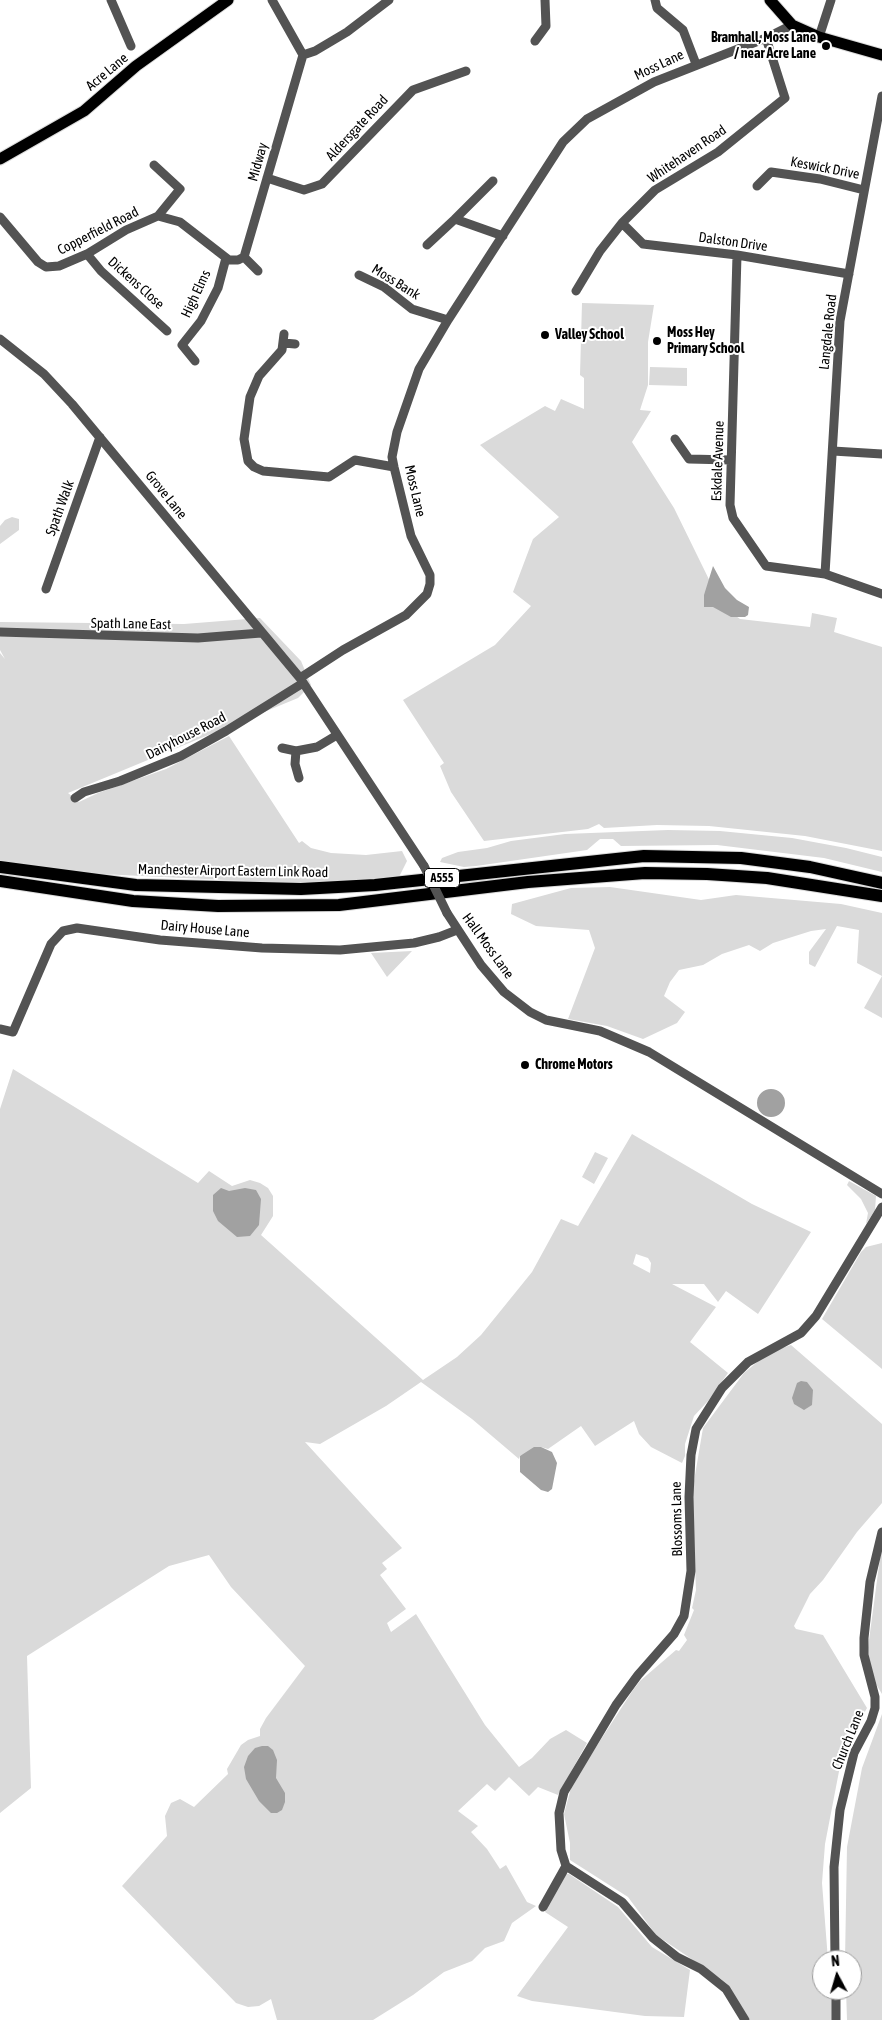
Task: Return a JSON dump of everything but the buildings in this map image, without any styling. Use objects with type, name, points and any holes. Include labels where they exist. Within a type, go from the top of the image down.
[{"type":"highway","name":"Manchester Airport Eastern Link Road","points":[[0,867],[136,885],[300,889],[376,885],[561,864],[654,856],[741,858],[810,867],[882,883]]},
{"type":"highway","name":"A555","points":[[0,881],[116,899],[218,906],[339,905],[528,882],[645,873],[707,874],[767,878],[882,896]]},
{"type":"main road","name":"Acre Lane","points":[[0,159],[84,111],[136,66],[228,0]]},
{"type":"main road","points":[[770,0],[792,24],[819,37],[882,55]]},
{"type":"street","points":[[111,0],[131,46]]},
{"type":"street","points":[[272,0],[303,55],[315,51],[347,32],[388,0]]},
{"type":"street","points":[[536,41],[546,26],[544,0]]},
{"type":"street","points":[[655,0],[657,8],[683,30],[696,64]]},
{"type":"street","points":[[819,37],[831,0]]},
{"type":"street","name":"Moss Lane","points":[[302,680],[343,650],[406,615],[427,594],[430,575],[411,536],[392,457],[397,432],[420,369],[448,320],[563,142],[586,119],[654,82],[766,38],[792,24]]},
{"type":"street","name":"Whitehaven Road","points":[[576,291],[600,251],[622,223],[655,190],[718,152],[785,98],[766,38]]},
{"type":"street","name":"Midway","points":[[244,257],[303,55]]},
{"type":"street","name":"Aldersgate Road","points":[[267,178],[304,190],[322,184],[413,90],[466,71]]},
{"type":"street","name":"Langdale Road","points":[[824,574],[840,320],[882,96]]},
{"type":"street","points":[[154,165],[180,189],[158,216]]},
{"type":"street","name":"Keswick Drive","points":[[757,186],[771,172],[820,179],[864,190]]},
{"type":"street","points":[[427,245],[493,181]]},
{"type":"street","name":"Copperfield Road","points":[[0,217],[38,262],[46,266],[59,266],[87,254],[126,230],[158,216],[180,222],[226,258]]},
{"type":"street","points":[[455,219],[503,236]]},
{"type":"street","name":"Dalston Drive","points":[[622,223],[643,244],[737,255],[848,274]]},
{"type":"street","name":"Dickens Close","points":[[87,254],[101,271],[167,330]]},
{"type":"street","name":"Eskdale Avenue","points":[[737,255],[730,512],[762,563],[769,568],[808,570],[882,594]]},
{"type":"street","points":[[226,258],[234,261],[244,257],[258,271]]},
{"type":"street","name":"High Elms","points":[[195,361],[182,345],[202,321],[218,288],[226,258]]},
{"type":"street","name":"Moss Bank","points":[[359,275],[384,287],[412,309],[448,320]]},
{"type":"street","points":[[295,344],[284,338],[282,350],[259,376],[250,398],[244,439],[248,460],[254,467],[263,471],[329,477],[354,460],[394,467]]},
{"type":"street","name":"Grove Lane","points":[[0,339],[44,374],[100,437],[302,680]]},
{"type":"street","name":"Spath Walk","points":[[46,589],[100,437]]},
{"type":"street","points":[[675,439],[689,459],[731,460]]},
{"type":"street","points":[[833,451],[882,454]]},
{"type":"street","name":"Spath Lane East","points":[[0,632],[28,635],[198,638],[261,633]]},
{"type":"street","name":"Hall Moss Lane","points":[[302,680],[424,866],[457,930],[496,983],[516,1002],[546,1020],[600,1031],[650,1052],[882,1194]]},
{"type":"street","name":"Dairyhouse Road","points":[[75,798],[84,792],[120,782],[181,756],[226,731],[302,680]]},
{"type":"street","points":[[282,748],[296,751],[317,747],[337,735]]},
{"type":"street","points":[[296,751],[295,764],[299,778]]},
{"type":"street","name":"Dairy House Lane","points":[[0,1028],[13,1032],[52,944],[63,931],[77,928],[160,940],[262,948],[340,950],[414,943],[457,930]]},
{"type":"street","name":"Blossoms Lane","points":[[566,1866],[561,1850],[559,1813],[564,1792],[616,1705],[638,1675],[674,1634],[684,1616],[692,1571],[689,1497],[691,1455],[696,1428],[722,1388],[748,1362],[801,1333],[816,1316],[882,1206]]},
{"type":"street","name":"Church Lane","points":[[835,1950],[834,1867],[840,1810],[854,1753],[875,1708],[875,1697],[864,1655],[864,1638],[870,1582],[882,1532]]},
{"type":"street","points":[[543,1907],[566,1866],[622,1902],[653,1938],[677,1957],[701,1969],[726,1989],[745,2020]]},
{"type":"street","points":[[836,2000],[836,2020]]},
{"type":"shaded area","points":[[582,303],[654,305],[648,342],[648,385],[640,410],[651,411],[632,442],[674,508],[722,606],[740,619],[810,627],[812,613],[837,618],[834,632],[882,647],[882,851],[805,836],[709,826],[657,825],[604,828],[599,824],[588,829],[484,841],[451,792],[440,766],[444,763],[403,700],[495,645],[531,606],[513,592],[533,539],[559,517],[480,445],[545,406],[555,411],[561,399],[584,409],[584,378],[580,375]]},
{"type":"shaded area","points":[[650,367],[687,368],[687,386],[649,385]]},
{"type":"shaded area","points":[[12,517],[19,519],[19,530],[0,544],[0,526],[5,520]]},
{"type":"shaded area","points":[[713,566],[725,588],[737,600],[749,607],[748,615],[745,617],[731,617],[713,607],[704,607],[704,595]]},
{"type":"shaded area","points":[[260,618],[301,661],[311,685],[298,698],[68,793],[79,802],[98,793],[166,769],[229,736],[299,843],[302,841],[311,848],[331,853],[366,855],[402,851],[407,861],[399,877],[332,882],[268,882],[59,872],[0,861],[0,653],[5,659],[0,650],[0,622],[184,624]]},
{"type":"shaded area","points":[[668,830],[720,831],[792,838],[846,848],[882,857],[882,872],[824,858],[717,845],[621,846],[613,839],[600,839],[587,850],[476,866],[464,867],[440,862],[442,858],[458,852],[487,848],[511,841],[565,834]]},
{"type":"shaded area","points":[[610,887],[701,900],[736,895],[841,904],[882,913],[882,976],[857,963],[859,930],[837,926],[815,967],[809,964],[809,952],[826,929],[811,931],[773,943],[760,951],[749,945],[722,954],[703,965],[679,970],[670,982],[664,996],[685,1012],[677,1023],[643,1039],[607,1026],[568,1019],[595,948],[589,930],[536,926],[511,914],[512,904],[571,888]]},
{"type":"shaded area","points":[[412,951],[387,977],[371,953]]},
{"type":"shaded area","points":[[882,976],[882,1018],[864,1008]]},
{"type":"shaded area","points":[[13,1069],[198,1183],[209,1171],[232,1186],[250,1180],[268,1188],[273,1196],[273,1216],[261,1235],[423,1380],[457,1357],[481,1335],[532,1272],[561,1219],[578,1226],[632,1134],[752,1204],[811,1232],[758,1314],[726,1291],[718,1302],[704,1284],[672,1284],[716,1307],[690,1342],[728,1373],[708,1401],[694,1416],[685,1444],[685,1456],[682,1463],[651,1447],[639,1434],[634,1421],[595,1446],[581,1426],[548,1449],[541,1447],[520,1456],[519,1459],[472,1419],[421,1382],[386,1406],[320,1444],[305,1442],[402,1548],[382,1563],[387,1569],[380,1575],[406,1609],[387,1623],[391,1632],[416,1614],[485,1725],[519,1767],[532,1758],[550,1739],[566,1730],[587,1743],[558,1795],[538,1787],[529,1796],[509,1777],[495,1791],[487,1784],[458,1811],[478,1826],[471,1832],[487,1849],[500,1869],[506,1865],[527,1902],[536,1906],[512,1923],[504,1941],[485,1948],[472,1961],[444,1972],[413,1995],[373,2020],[277,2020],[271,1999],[259,2006],[248,2007],[236,2003],[122,1886],[167,1836],[165,1816],[171,1803],[180,1799],[194,1807],[228,1774],[227,1769],[241,1745],[248,1740],[260,1736],[260,1729],[266,1718],[305,1666],[231,1587],[209,1555],[169,1566],[27,1656],[31,1788],[0,1813],[0,1109]],"holes":[[[636,1254],[648,1258],[651,1263],[650,1273],[633,1264]]]},
{"type":"shaded area","points":[[771,1089],[781,1093],[785,1103],[781,1113],[771,1117],[761,1113],[757,1103],[761,1093]]},
{"type":"shaded area","points":[[595,1152],[608,1158],[594,1184],[582,1177]]},
{"type":"shaded area","points":[[849,1181],[876,1196],[875,1210],[866,1224],[868,1213],[861,1199],[847,1185]]},
{"type":"shaded area","points":[[221,1188],[229,1191],[245,1188],[256,1190],[261,1199],[259,1225],[250,1236],[237,1237],[218,1221],[213,1211],[213,1195]]},
{"type":"shaded area","points":[[882,1243],[882,1369],[822,1319],[861,1252],[866,1247]]},
{"type":"shaded area","points":[[791,1345],[882,1424],[882,1503],[857,1532],[823,1580],[810,1594],[794,1626],[796,1629],[823,1635],[867,1708],[848,1742],[841,1761],[825,1844],[822,1883],[827,1950],[812,1950],[812,2000],[832,2000],[832,2020],[750,2020],[728,1985],[656,1935],[628,1897],[570,1860],[570,1843],[564,1814],[572,1784],[633,1690],[640,1681],[676,1650],[679,1651],[687,1640],[684,1635],[694,1610],[692,1608],[696,1590],[692,1493],[703,1428],[744,1373],[768,1353]]},
{"type":"shaded area","points":[[801,1381],[807,1382],[813,1390],[812,1405],[804,1410],[794,1404],[792,1398],[797,1383]]},
{"type":"shaded area","points":[[534,1447],[541,1447],[552,1452],[557,1463],[552,1489],[548,1492],[541,1490],[520,1472],[520,1456]]},
{"type":"shaded area","points":[[882,1543],[882,1694],[874,1681],[867,1655]]},
{"type":"shaded area","points":[[882,1714],[882,2020],[847,2020],[846,2000],[862,2000],[862,1950],[845,1950],[847,1847],[862,1768]]},
{"type":"shaded area","points":[[268,1746],[273,1750],[277,1760],[276,1778],[285,1793],[285,1802],[282,1810],[277,1813],[271,1813],[259,1801],[246,1779],[244,1767],[248,1756],[255,1748]]},
{"type":"shaded area","points":[[564,1874],[569,1874],[618,1907],[652,1947],[690,1970],[684,2017],[645,2016],[532,2001],[517,1996],[568,1927],[545,1912]]},
{"type":"place","name":"Bramhall, Moss Lane / near Acre Lane","points":[[826,46]]},
{"type":"place","name":"Valley School","points":[[545,335]]},
{"type":"place","name":"Moss Hey Primary School","points":[[657,341]]},
{"type":"place","name":"Chrome Motors","points":[[525,1065]]}]
